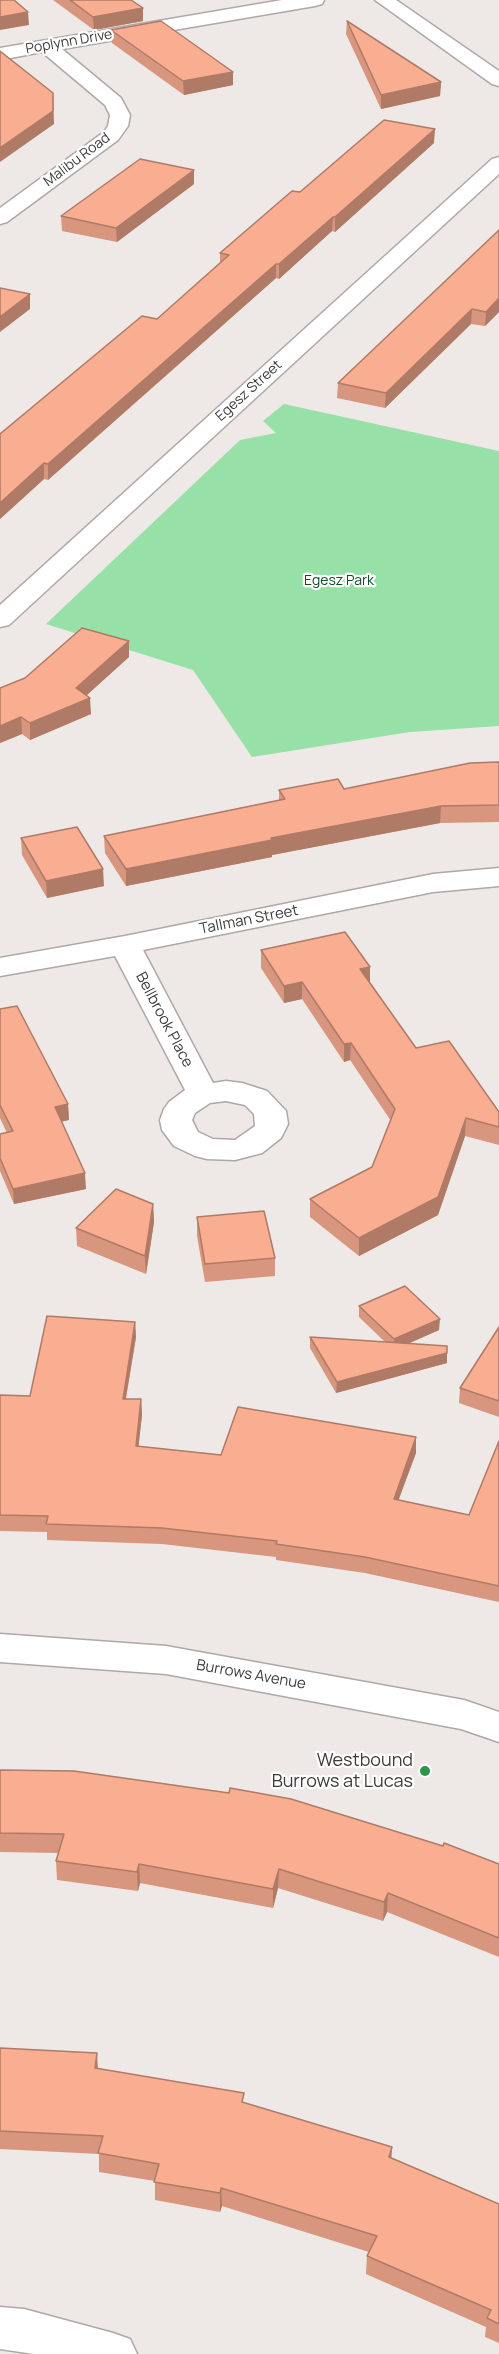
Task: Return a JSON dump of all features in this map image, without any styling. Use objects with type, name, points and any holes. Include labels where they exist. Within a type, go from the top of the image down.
[{"type":"street","name":"Poplynn Drive","points":[[0,54],[315,0]]},
{"type":"street","points":[[384,0],[499,80]]},
{"type":"street","name":"Malibu Road","points":[[0,218],[111,136],[118,126],[120,115],[114,102],[46,46]]},
{"type":"street","name":"Egesz Street","points":[[0,619],[499,163]]},
{"type":"street","name":"Tallman Street","points":[[0,968],[433,883],[499,877]]},
{"type":"street","name":"Bellbrook Place","points":[[125,945],[203,1094]]},
{"type":"street","name":"Burrows Avenue","points":[[0,1648],[166,1660],[464,1715],[499,1727]]},
{"type":"street","points":[[0,2328],[24,2330],[113,2354]]},
{"type":"green space","name":"Egesz Park","points":[[284,404],[499,451],[499,726],[410,732],[252,757],[193,670],[46,624],[240,440],[276,433],[263,421]]},
{"type":"building","points":[[0,0],[14,0],[28,12],[0,17]]},
{"type":"building","points":[[70,0],[131,0],[143,8],[93,17]]},
{"type":"building","points":[[161,21],[233,72],[183,81],[111,30]]},
{"type":"building","points":[[347,21],[441,82],[381,95]]},
{"type":"building","points":[[0,51],[53,93],[53,111],[0,148]]},
{"type":"building","points":[[384,120],[435,129],[0,503],[0,434],[142,316],[157,319],[229,255],[220,253],[292,191],[300,192]]},
{"type":"building","points":[[140,159],[194,170],[116,228],[61,216]]},
{"type":"building","points":[[499,230],[499,298],[486,312],[472,309],[386,393],[338,383]]},
{"type":"building","points":[[0,288],[30,294],[0,317]]},
{"type":"building","points":[[82,628],[129,641],[76,688],[90,698],[30,723],[21,717],[0,726],[0,688],[25,678]]},
{"type":"building","points":[[499,762],[499,805],[441,806],[271,838],[272,840],[126,869],[104,836],[285,799],[279,790],[338,779],[344,789],[470,763]]},
{"type":"building","points":[[77,827],[103,869],[46,881],[21,838]]},
{"type":"building","points":[[345,932],[370,967],[360,969],[416,1048],[449,1041],[499,1112],[499,1127],[466,1118],[438,1197],[359,1238],[310,1199],[372,1167],[395,1109],[351,1043],[344,1044],[302,982],[284,986],[261,950]]},
{"type":"building","points":[[17,1006],[68,1104],[55,1107],[85,1173],[13,1189],[0,1158],[0,1134],[13,1131],[0,1105],[0,1009]]},
{"type":"building","points":[[116,1189],[153,1204],[145,1256],[76,1228]]},
{"type":"building","points":[[264,1211],[275,1258],[205,1264],[197,1217]]},
{"type":"building","points":[[405,1286],[440,1319],[394,1339],[359,1306]]},
{"type":"building","points":[[47,1316],[135,1322],[123,1399],[141,1399],[136,1446],[221,1455],[238,1407],[416,1437],[394,1499],[469,1515],[499,1441],[499,1586],[365,1557],[276,1544],[277,1541],[162,1528],[46,1524],[48,1516],[0,1515],[0,1395],[30,1396]]},
{"type":"building","points":[[499,1327],[499,1401],[460,1388]]},
{"type":"building","points":[[310,1337],[447,1346],[447,1353],[337,1382]]},
{"type":"building","points":[[0,1770],[74,1771],[229,1793],[230,1788],[291,1799],[443,1846],[444,1843],[499,1864],[499,1938],[388,1893],[384,1902],[279,1869],[273,1889],[139,1864],[137,1872],[56,1861],[64,1834],[0,1833]]},
{"type":"building","points":[[0,2048],[97,2053],[95,2068],[244,2093],[242,2102],[392,2147],[389,2157],[499,2204],[499,2324],[487,2318],[491,2310],[367,2256],[377,2236],[221,2188],[220,2193],[154,2182],[159,2164],[98,2153],[103,2136],[0,2131]]},
{"type":"place","name":"Westbound Burrows at Lucas","points":[[425,1771]]}]
